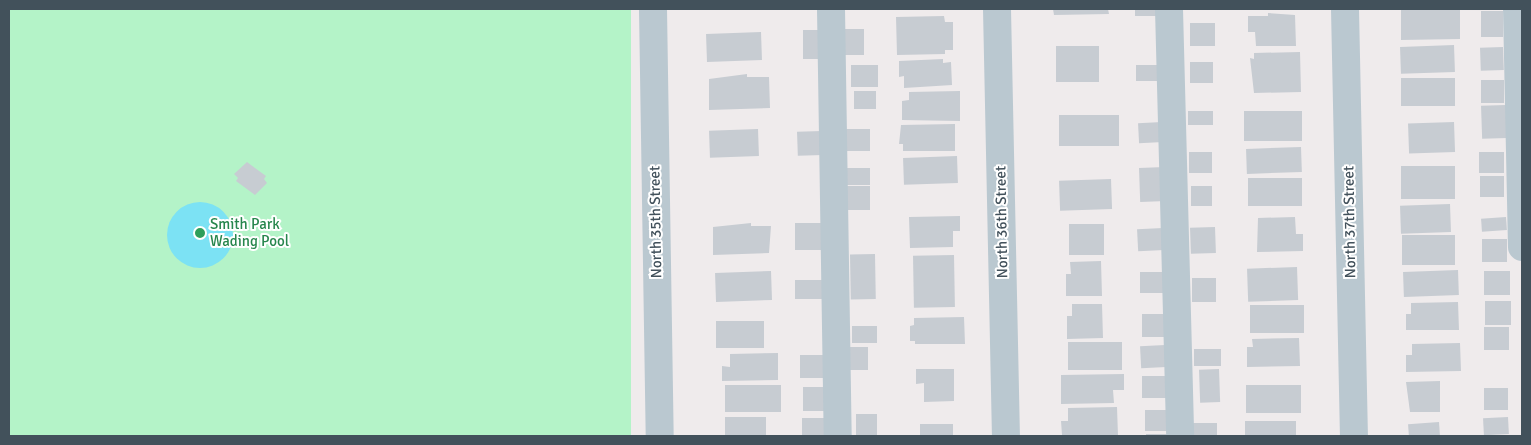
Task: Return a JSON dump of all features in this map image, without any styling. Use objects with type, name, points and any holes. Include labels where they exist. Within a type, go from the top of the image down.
[{"type":"street","name":"North 35th Street","points":[[653,9],[660,436]]},
{"type":"street","points":[[831,9],[838,436]]},
{"type":"street","name":"North 36th Street","points":[[997,9],[1006,436]]},
{"type":"street","points":[[1169,9],[1180,436]]},
{"type":"street","name":"North 37th Street","points":[[1345,9],[1354,436]]},
{"type":"street","points":[[1517,9],[1522,247]]},
{"type":"green space","points":[[9,9],[631,9],[631,436],[9,436]]},
{"type":"water","name":"Smith Park Wading Pool","points":[[193,202],[207,202],[219,207],[228,216],[233,228],[231,248],[224,259],[207,268],[193,268],[181,263],[172,254],[167,242],[167,228],[172,216],[181,207]]},
{"type":"building","points":[[1053,9],[1108,9],[1109,14],[1054,15]]},
{"type":"building","points":[[1135,9],[1160,9],[1160,16],[1135,16]]},
{"type":"building","points":[[1460,9],[1460,39],[1401,40],[1401,10]]},
{"type":"building","points":[[1481,11],[1503,11],[1503,37],[1481,37]]},
{"type":"building","points":[[1268,13],[1295,15],[1296,46],[1256,46],[1255,32],[1248,32],[1248,16],[1268,16]]},
{"type":"building","points":[[944,16],[945,22],[953,22],[953,50],[945,50],[945,54],[897,55],[896,17]]},
{"type":"building","points":[[1190,23],[1215,23],[1215,46],[1190,46]]},
{"type":"building","points":[[844,29],[864,29],[864,55],[844,55]]},
{"type":"building","points":[[803,30],[824,30],[824,59],[803,59]]},
{"type":"building","points":[[761,32],[762,60],[707,62],[706,34]]},
{"type":"building","points":[[1454,45],[1455,72],[1401,74],[1400,47]]},
{"type":"building","points":[[1056,46],[1099,46],[1099,82],[1056,82]]},
{"type":"building","points":[[1503,47],[1504,70],[1481,71],[1480,48]]},
{"type":"building","points":[[1300,52],[1301,92],[1254,93],[1250,58],[1254,59],[1254,53]]},
{"type":"building","points":[[943,59],[943,63],[951,62],[952,85],[904,88],[904,76],[899,77],[899,61]]},
{"type":"building","points":[[1190,62],[1213,62],[1213,83],[1190,83]]},
{"type":"building","points":[[851,65],[878,65],[878,87],[851,87]]},
{"type":"building","points":[[1136,65],[1160,65],[1160,81],[1136,81]]},
{"type":"building","points":[[747,74],[747,77],[769,77],[770,108],[709,110],[709,79]]},
{"type":"building","points":[[1401,78],[1455,78],[1455,106],[1401,106]]},
{"type":"building","points":[[1481,80],[1504,80],[1504,103],[1481,103]]},
{"type":"building","points":[[854,91],[876,91],[876,109],[854,109]]},
{"type":"building","points":[[960,91],[960,121],[902,120],[902,101],[909,100],[909,92]]},
{"type":"building","points":[[1506,105],[1507,138],[1482,139],[1481,106]]},
{"type":"building","points":[[1188,111],[1213,111],[1213,125],[1188,125]]},
{"type":"building","points":[[1244,111],[1302,111],[1302,141],[1244,141]]},
{"type":"building","points":[[1059,115],[1119,115],[1119,146],[1059,146]]},
{"type":"building","points":[[1162,122],[1163,142],[1139,143],[1138,123]]},
{"type":"building","points":[[1454,122],[1455,152],[1409,154],[1408,124]]},
{"type":"building","points":[[955,124],[955,151],[903,151],[903,144],[899,144],[901,125]]},
{"type":"building","points":[[758,129],[759,156],[710,158],[709,131]]},
{"type":"building","points":[[845,129],[870,129],[870,151],[845,151]]},
{"type":"building","points":[[822,131],[823,155],[798,156],[797,132]]},
{"type":"building","points":[[1301,147],[1302,172],[1247,174],[1246,149]]},
{"type":"building","points":[[1189,152],[1212,152],[1212,173],[1189,173]]},
{"type":"building","points":[[1479,152],[1504,152],[1504,173],[1479,173]]},
{"type":"building","points":[[957,156],[958,183],[904,185],[903,158]]},
{"type":"building","points":[[247,162],[266,176],[264,179],[267,183],[255,195],[236,181],[238,178],[234,174]]},
{"type":"building","points":[[1401,166],[1455,166],[1455,199],[1401,199]]},
{"type":"building","points":[[1165,167],[1166,201],[1140,202],[1139,168]]},
{"type":"building","points":[[846,168],[870,168],[870,185],[846,185]]},
{"type":"building","points":[[1480,176],[1504,176],[1504,197],[1480,197]]},
{"type":"building","points":[[1248,178],[1302,178],[1302,206],[1248,206]]},
{"type":"building","points":[[1111,179],[1112,209],[1060,211],[1059,181]]},
{"type":"building","points":[[847,186],[870,186],[870,210],[847,210]]},
{"type":"building","points":[[1191,186],[1212,186],[1212,206],[1191,206]]},
{"type":"building","points":[[1450,204],[1451,232],[1401,234],[1400,206]]},
{"type":"building","points":[[960,216],[960,231],[953,231],[953,247],[910,248],[909,217]]},
{"type":"building","points":[[1295,217],[1296,234],[1303,234],[1303,251],[1257,252],[1258,218]]},
{"type":"building","points":[[1506,217],[1507,230],[1482,232],[1481,219]]},
{"type":"building","points":[[751,223],[751,226],[771,226],[769,253],[713,255],[713,227]]},
{"type":"building","points":[[795,223],[825,223],[825,250],[795,250]]},
{"type":"building","points":[[1069,224],[1104,224],[1104,255],[1069,255]]},
{"type":"building","points":[[1215,227],[1216,253],[1191,254],[1190,228]]},
{"type":"building","points":[[1163,228],[1164,250],[1138,251],[1137,229]]},
{"type":"building","points":[[1402,235],[1455,235],[1455,265],[1402,265]]},
{"type":"building","points":[[1482,239],[1507,239],[1507,262],[1482,262]]},
{"type":"building","points":[[850,254],[875,254],[876,299],[851,299]]},
{"type":"building","points":[[954,255],[955,307],[914,308],[913,256]]},
{"type":"building","points":[[1101,261],[1102,296],[1066,296],[1066,274],[1071,274],[1070,262]]},
{"type":"building","points":[[1297,267],[1298,300],[1248,302],[1247,269]]},
{"type":"building","points":[[1458,270],[1459,295],[1404,297],[1403,272]]},
{"type":"building","points":[[771,271],[772,300],[716,302],[715,273]]},
{"type":"building","points":[[1484,271],[1510,271],[1510,295],[1484,295]]},
{"type":"building","points":[[1140,272],[1164,272],[1164,293],[1140,293]]},
{"type":"building","points":[[1192,278],[1216,278],[1216,302],[1192,302]]},
{"type":"building","points":[[795,280],[822,280],[822,299],[795,299]]},
{"type":"building","points":[[1485,301],[1511,301],[1511,325],[1485,325]]},
{"type":"building","points":[[1458,302],[1459,330],[1406,330],[1406,314],[1411,314],[1411,303]]},
{"type":"building","points":[[1072,304],[1102,304],[1103,338],[1067,339],[1067,316],[1072,316]]},
{"type":"building","points":[[1250,305],[1304,305],[1304,333],[1250,333]]},
{"type":"building","points":[[1142,314],[1164,314],[1164,337],[1142,337]]},
{"type":"building","points":[[964,317],[965,344],[915,344],[915,341],[910,341],[910,326],[914,325],[914,318]]},
{"type":"building","points":[[716,321],[764,321],[764,348],[716,348]]},
{"type":"building","points":[[852,326],[877,326],[877,343],[852,343]]},
{"type":"building","points":[[1484,327],[1509,327],[1509,350],[1484,350]]},
{"type":"building","points":[[1299,338],[1300,366],[1247,367],[1247,347],[1253,347],[1252,339]]},
{"type":"building","points":[[1068,342],[1122,342],[1122,370],[1068,370]]},
{"type":"building","points":[[1460,343],[1461,371],[1406,372],[1406,355],[1412,355],[1412,344]]},
{"type":"building","points":[[1165,345],[1166,367],[1141,368],[1140,346]]},
{"type":"building","points":[[848,347],[868,347],[868,370],[848,370]]},
{"type":"building","points":[[1194,349],[1221,349],[1221,366],[1194,366]]},
{"type":"building","points":[[778,353],[778,380],[722,381],[722,366],[730,367],[730,354]]},
{"type":"building","points":[[800,355],[826,355],[826,378],[800,378]]},
{"type":"building","points":[[916,369],[954,369],[954,401],[924,402],[924,383],[916,384]]},
{"type":"building","points":[[1219,369],[1220,402],[1200,403],[1199,370]]},
{"type":"building","points":[[1124,374],[1124,390],[1113,390],[1114,403],[1061,404],[1061,375]]},
{"type":"building","points":[[1142,376],[1166,376],[1166,398],[1142,398]]},
{"type":"building","points":[[1440,381],[1440,412],[1410,412],[1406,382]]},
{"type":"building","points":[[725,385],[781,385],[781,412],[725,412]]},
{"type":"building","points":[[1246,385],[1301,385],[1301,413],[1246,413]]},
{"type":"building","points":[[803,387],[825,387],[825,411],[803,411]]},
{"type":"building","points":[[1484,388],[1508,388],[1508,410],[1484,410]]},
{"type":"building","points":[[1117,407],[1118,436],[1062,435],[1061,421],[1068,421],[1068,408]]},
{"type":"building","points":[[1145,410],[1167,410],[1167,431],[1145,431]]},
{"type":"building","points":[[856,414],[877,414],[877,436],[856,436]]},
{"type":"building","points":[[725,417],[766,417],[766,436],[725,436]]},
{"type":"building","points":[[1508,417],[1509,434],[1484,435],[1483,418]]},
{"type":"building","points":[[802,418],[826,418],[826,436],[802,436]]},
{"type":"building","points":[[1245,421],[1296,421],[1296,436],[1245,436]]},
{"type":"building","points":[[1439,422],[1440,436],[1409,436],[1408,424]]},
{"type":"building","points":[[1191,423],[1217,423],[1217,436],[1191,436]]},
{"type":"building","points":[[920,424],[953,424],[953,436],[920,436]]},
{"type":"building","points":[[1146,434],[1169,434],[1169,436],[1146,436]]},
{"type":"place","name":"Smith Park Wading Pool","points":[[200,233]]}]
